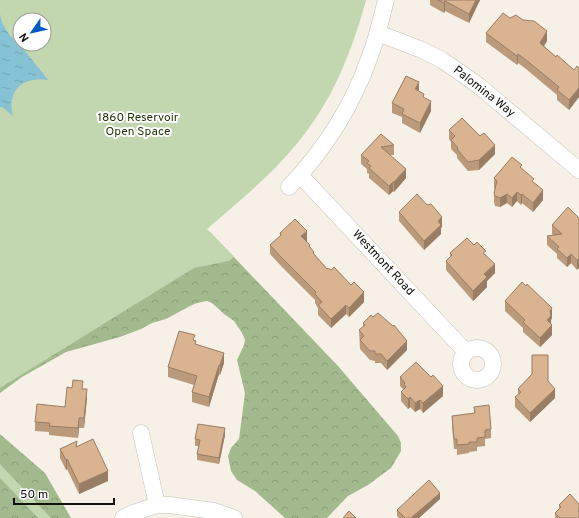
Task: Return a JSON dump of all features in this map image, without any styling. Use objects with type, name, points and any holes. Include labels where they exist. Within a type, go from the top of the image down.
[{"type":"street","points":[[290,187],[335,129],[349,106],[370,57],[378,33],[386,0]]},
{"type":"street","name":"Palomina Way","points":[[378,33],[422,50],[442,60],[479,86],[579,170]]},
{"type":"street","name":"Westmont Road","points":[[300,175],[466,352]]},
{"type":"street","points":[[141,433],[157,505]]},
{"type":"street","points":[[123,518],[157,505],[169,505],[214,511],[234,518]]},
{"type":"green space","name":"1860 Reservoir Open Space","points":[[0,0],[366,0],[345,62],[326,101],[315,119],[279,164],[249,193],[207,229],[234,257],[229,261],[194,268],[0,388]]},
{"type":"green space","points":[[210,232],[338,366],[398,436],[401,443],[401,451],[391,468],[368,485],[348,496],[327,518],[285,518],[255,491],[237,480],[231,471],[228,456],[231,448],[239,439],[245,393],[237,360],[245,340],[234,321],[212,303],[207,301],[197,303],[166,319],[152,323],[120,337],[66,352],[22,377],[0,393],[0,265]]},
{"type":"green space","points":[[0,434],[45,473],[71,518],[0,518]]},
{"type":"green space","points":[[0,464],[51,518],[38,518],[0,478]]},
{"type":"water","points":[[0,13],[3,24],[12,37],[12,52],[26,52],[48,80],[31,80],[19,87],[12,99],[13,116],[0,107]]},
{"type":"building","points":[[438,0],[476,0],[469,14],[445,1],[444,3]]},
{"type":"building","points":[[503,13],[510,18],[516,15],[523,20],[534,21],[547,31],[540,43],[574,70],[577,66],[579,68],[579,88],[569,100],[557,90],[559,87],[526,60],[518,54],[517,56],[486,33]]},
{"type":"building","points":[[406,76],[419,82],[415,89],[424,94],[423,97],[431,101],[420,123],[402,114],[404,109],[392,103]]},
{"type":"building","points":[[462,118],[480,136],[484,133],[495,145],[479,160],[468,162],[451,140],[455,136],[449,130]]},
{"type":"building","points":[[381,134],[394,145],[381,147],[406,169],[389,186],[369,168],[371,166],[367,163],[369,161],[361,155]]},
{"type":"building","points":[[512,157],[522,165],[520,167],[534,179],[532,181],[543,190],[533,203],[517,192],[512,198],[507,194],[500,198],[495,196],[494,193],[497,181],[494,178]]},
{"type":"building","points":[[417,194],[427,205],[431,204],[442,217],[438,221],[441,225],[424,241],[399,212]]},
{"type":"building","points":[[568,207],[579,218],[579,259],[577,260],[571,254],[567,258],[557,249],[559,247],[547,236],[562,234],[552,225]]},
{"type":"building","points":[[295,219],[307,231],[301,236],[310,245],[309,246],[314,252],[313,253],[327,269],[328,268],[331,270],[334,267],[351,285],[354,282],[364,292],[349,308],[346,305],[331,319],[318,305],[322,302],[315,294],[316,292],[270,245]]},
{"type":"building","points":[[467,238],[474,245],[477,242],[486,251],[483,253],[495,264],[484,274],[487,277],[473,291],[446,261],[452,255],[450,253]]},
{"type":"building","points":[[522,282],[526,286],[527,284],[552,308],[550,311],[551,316],[547,320],[552,325],[540,338],[523,322],[525,320],[505,301]]},
{"type":"building","points":[[378,313],[393,326],[394,325],[407,341],[387,361],[381,354],[375,354],[375,351],[370,351],[360,340],[364,336],[359,330],[365,325],[363,323],[371,315],[373,317]]},
{"type":"building","points":[[179,331],[195,335],[193,340],[196,341],[195,344],[224,353],[209,397],[192,392],[197,376],[168,367]]},
{"type":"building","points":[[532,355],[548,355],[548,381],[555,389],[530,413],[515,397],[521,392],[518,389],[532,374]]},
{"type":"building","points":[[416,362],[431,377],[433,375],[443,386],[423,403],[420,400],[415,403],[410,397],[408,399],[401,392],[406,387],[404,384],[405,383],[400,377]]},
{"type":"building","points":[[73,380],[83,381],[82,389],[87,389],[84,418],[79,418],[78,428],[49,426],[50,423],[35,422],[37,404],[65,407],[67,387],[72,388]]},
{"type":"building","points":[[489,405],[491,429],[485,430],[485,437],[477,438],[477,442],[457,445],[457,439],[454,439],[452,416],[475,413],[474,407]]},
{"type":"building","points":[[198,424],[225,428],[219,458],[197,454],[200,440],[195,439]]},
{"type":"building","points":[[93,439],[108,471],[79,484],[67,459],[66,460],[60,449],[77,441],[76,447]]},
{"type":"building","points":[[429,480],[440,493],[411,518],[405,518],[397,510]]},
{"type":"building","points":[[570,494],[579,504],[579,518],[560,518],[555,513],[561,507],[559,505]]},
{"type":"building","points":[[349,511],[356,518],[343,518]]}]
